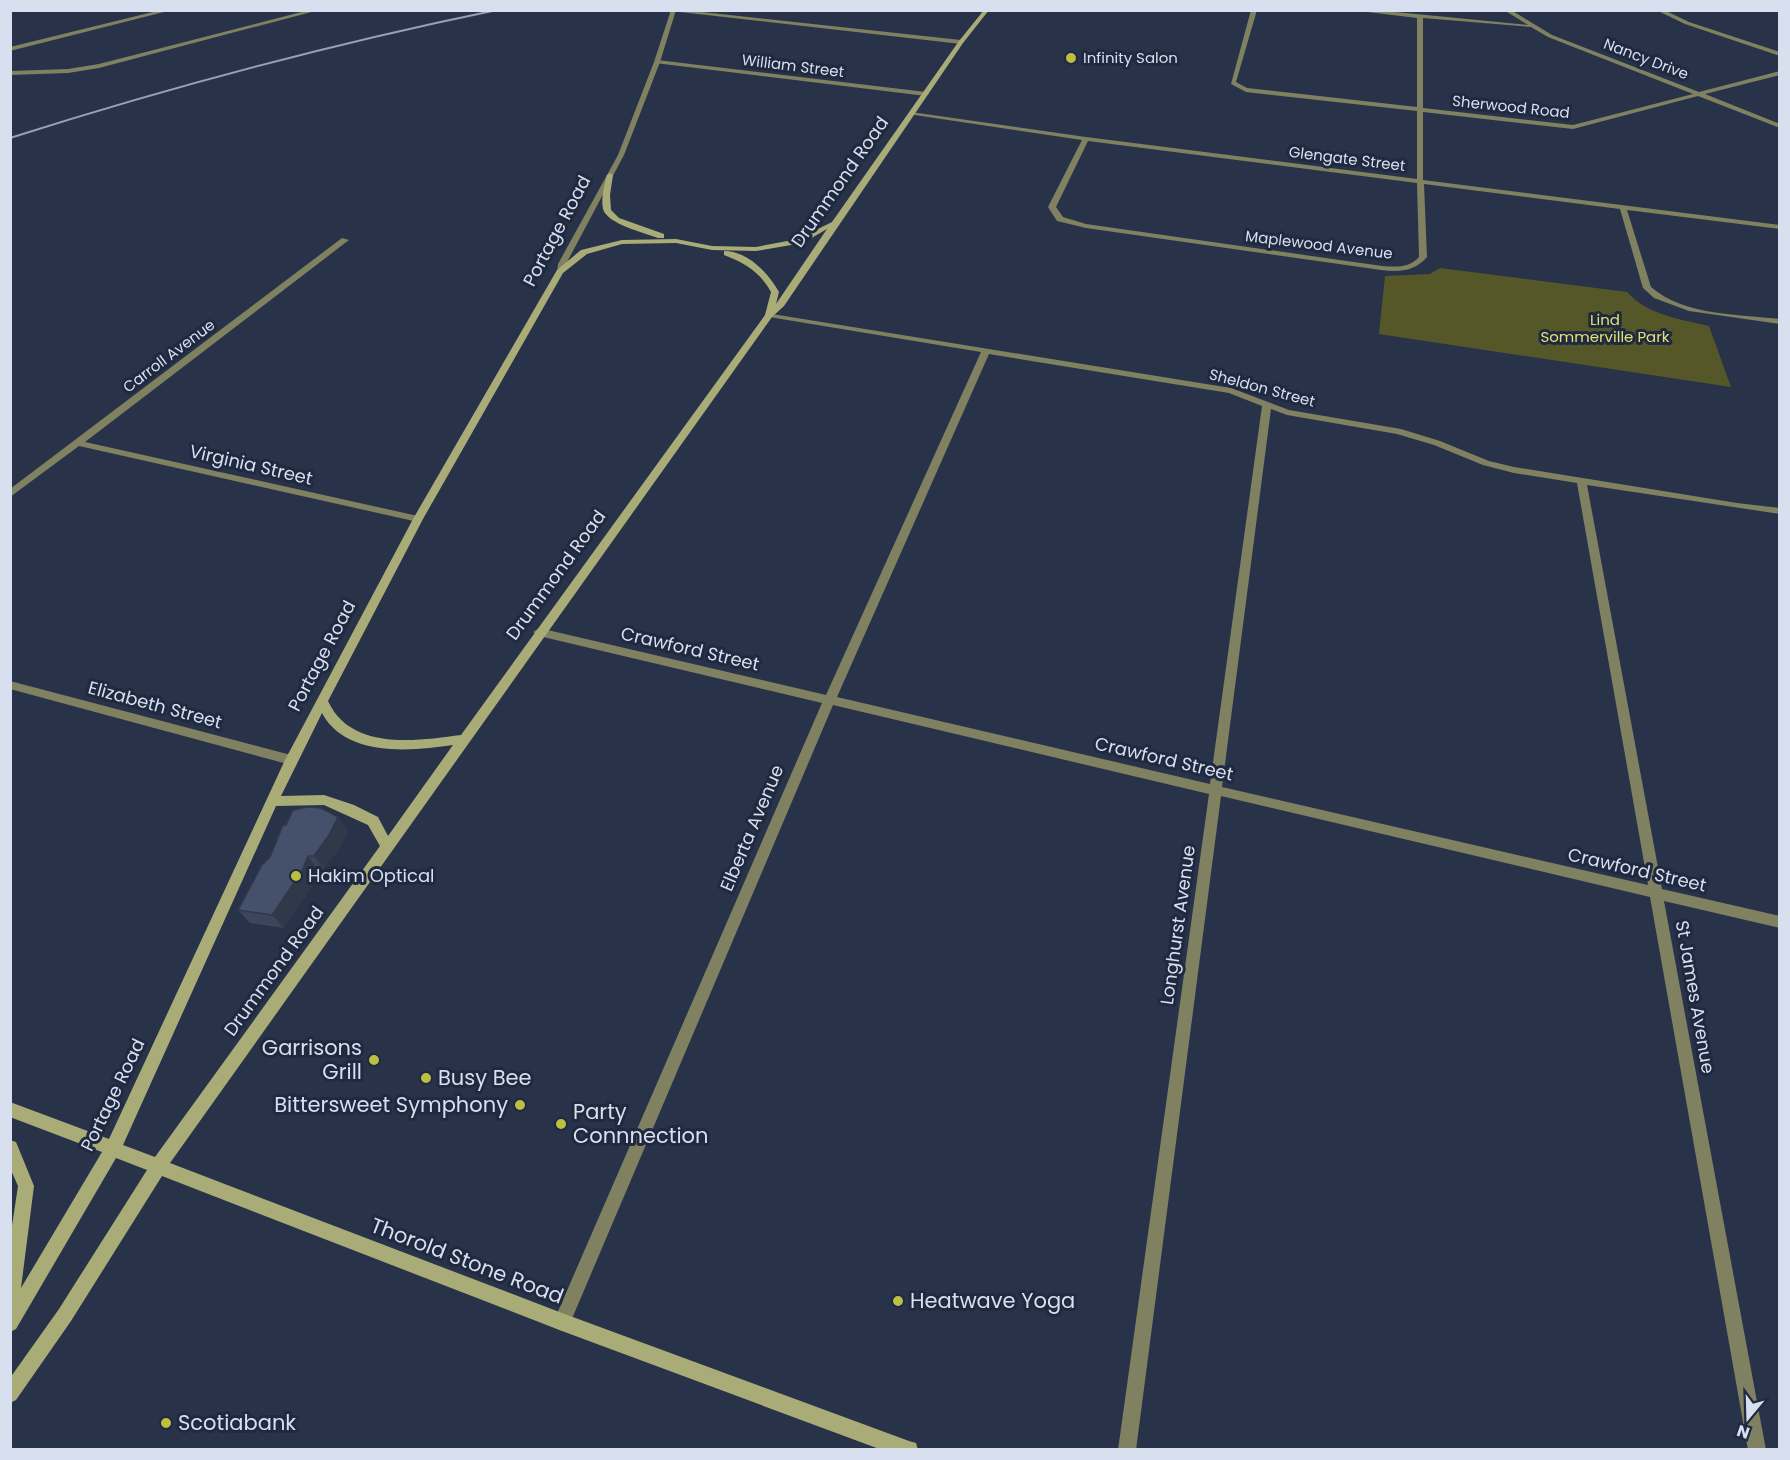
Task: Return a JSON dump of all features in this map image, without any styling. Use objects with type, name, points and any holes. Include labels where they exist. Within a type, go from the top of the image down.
[{"type":"main road","name":"Drummond Road","points":[[159,1165],[539,632],[769,315],[781,304],[961,42],[987,10]]},
{"type":"main road","points":[[610,175],[606,195],[607,211],[616,220],[633,228],[676,241],[712,248],[740,250],[782,246],[800,241],[837,220]]},
{"type":"main road","points":[[560,272],[584,252],[602,247],[622,242],[676,241]]},
{"type":"main road","points":[[712,248],[743,259],[766,274],[775,292],[769,315]]},
{"type":"main road","name":"Portage Road","points":[[10,1323],[113,1148],[271,801],[322,700],[418,519],[560,272]]},
{"type":"main road","points":[[322,700],[331,720],[346,731],[370,740],[391,745],[416,746],[463,739]]},
{"type":"main road","points":[[271,801],[324,800],[349,809],[373,820],[387,847]]},
{"type":"main road","name":"Thorold Stone Road","points":[[10,1109],[562,1322],[909,1449]]},
{"type":"main road","points":[[10,1148],[26,1186],[10,1305]]},
{"type":"main road","points":[[10,1394],[65,1315],[159,1165]]},
{"type":"street","points":[[10,49],[170,10]]},
{"type":"street","points":[[10,73],[68,71],[99,66],[317,10]]},
{"type":"street","name":"Sherwood Road","points":[[1254,10],[1233,83],[1236,86],[1246,90],[1420,111],[1573,127],[1779,73]]},
{"type":"street","points":[[1353,10],[1530,27]]},
{"type":"street","name":"Nancy Drive","points":[[1506,10],[1530,27],[1779,126]]},
{"type":"street","points":[[1658,10],[1687,23],[1779,54]]},
{"type":"street","points":[[674,11],[961,42]]},
{"type":"street","name":"Portage Road","points":[[560,272],[562,264],[621,155],[674,11]]},
{"type":"street","name":"Maplewood Avenue","points":[[1086,139],[1052,207],[1060,219],[1086,226],[1367,266],[1407,269],[1417,265],[1422,257],[1420,17]]},
{"type":"street","name":"William Street","points":[[657,62],[926,94]]},
{"type":"street","name":"Glengate Street","points":[[911,114],[991,123],[1086,139],[1779,227]]},
{"type":"street","points":[[1623,208],[1647,288],[1652,296],[1671,305],[1779,322]]},
{"type":"street","name":"Carroll Avenue","points":[[10,494],[345,240]]},
{"type":"street","name":"Sheldon Street","points":[[769,315],[1231,392],[1267,405],[1313,417],[1398,431],[1437,443],[1486,463],[1581,481],[1779,511]]},
{"type":"street","name":"Elberta Avenue","points":[[562,1322],[829,700],[985,352]]},
{"type":"street","name":"Longhurst Avenue","points":[[1127,1449],[1267,405]]},
{"type":"street","name":"Virginia Street","points":[[78,443],[418,519]]},
{"type":"street","name":"St James Avenue","points":[[1581,481],[1757,1449]]},
{"type":"street","name":"Crawford Street","points":[[539,632],[1779,922]]},
{"type":"street","name":"Elizabeth Street","points":[[10,685],[291,760]]},
{"type":"green space","name":"Lind Sommerville Park","points":[[1440,268],[1627,292],[1635,300],[1654,311],[1709,326],[1731,387],[1379,334],[1385,276],[1430,274]]},
{"type":"building","points":[[308,807],[321,808],[338,817],[329,835],[314,856],[308,856],[302,871],[272,915],[238,910],[262,865],[270,857],[283,825],[286,825],[293,810]]},
{"type":"railway","points":[[10,138],[130,101],[252,68],[374,37],[497,10]]},
{"type":"place","name":"Infinity Salon","points":[[1071,58]]},
{"type":"place","name":"Hakim Optical","points":[[296,876]]},
{"type":"place","name":"Garrisons Grill","points":[[374,1060]]},
{"type":"place","name":"Busy Bee","points":[[426,1078]]},
{"type":"place","name":"Bittersweet Symphony","points":[[520,1105]]},
{"type":"place","name":"Party Connnection","points":[[561,1124]]},
{"type":"place","name":"Heatwave Yoga","points":[[898,1301]]},
{"type":"place","name":"Scotiabank","points":[[166,1423]]}]
